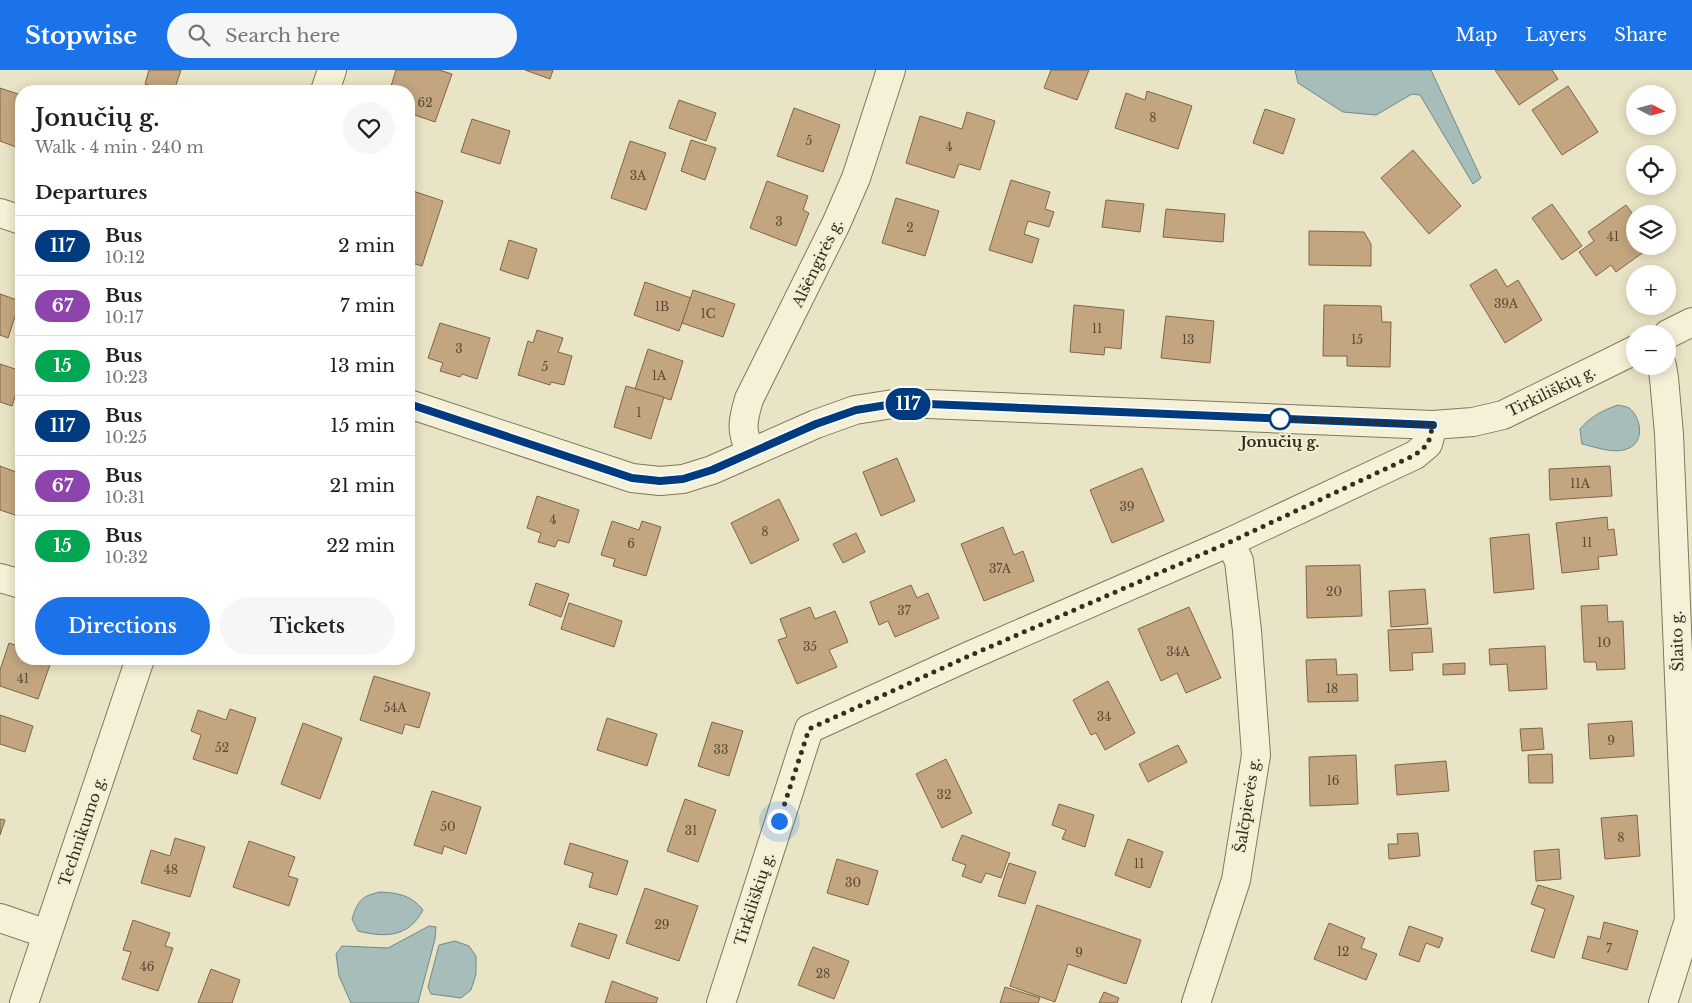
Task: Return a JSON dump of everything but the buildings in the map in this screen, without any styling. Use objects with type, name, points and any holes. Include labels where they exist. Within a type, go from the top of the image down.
[{"type":"street","points":[[327,85],[332,70]]},
{"type":"street","name":"Alšėngirės g.","points":[[750,452],[743,435],[743,420],[749,399],[836,224],[856,178],[891,70]]},
{"type":"street","points":[[0,213],[15,218]]},
{"type":"street","points":[[1676,330],[1692,322]]},
{"type":"street","name":"Tirkiliškių g.","points":[[721,1003],[809,729],[978,652],[1230,542],[1415,455],[1428,444],[1433,425],[1473,422],[1503,415],[1626,354]]},
{"type":"street","name":"Šlaito g.","points":[[1663,1003],[1688,920],[1670,444],[1664,375]]},
{"type":"street","points":[[415,406],[632,478],[660,481],[683,479],[712,470],[816,424],[856,410],[893,404],[1433,425]]},
{"type":"street","name":"Šalčpievės g.","points":[[1196,1003],[1236,880],[1256,755],[1247,631],[1239,561],[1230,542]]},
{"type":"street","points":[[0,578],[15,582]]},
{"type":"street","name":"Technikumo g.","points":[[24,1003],[138,665]]},
{"type":"street","points":[[0,918],[47,934]]},
{"type":"water","points":[[1295,70],[1431,70],[1481,178],[1473,184],[1420,95],[1412,94],[1376,115],[1343,112],[1298,83]]},
{"type":"water","points":[[1618,405],[1629,408],[1636,417],[1640,429],[1634,445],[1618,451],[1582,444],[1580,429],[1597,414]]},
{"type":"water","points":[[380,892],[393,893],[409,898],[423,910],[411,926],[396,933],[387,935],[358,931],[352,919],[358,904],[368,895]]},
{"type":"water","points":[[429,926],[436,927],[435,939],[418,1003],[351,1003],[339,976],[336,954],[342,946],[388,948]]},
{"type":"water","points":[[455,941],[469,946],[476,956],[476,974],[471,990],[461,998],[431,994],[428,987],[439,945]]},
{"type":"bus line","name":"117","points":[[415,406],[632,478],[660,481],[683,479],[712,470],[816,424],[856,410],[893,404],[1433,425]]},
{"type":"place","name":"Jonučių g.","points":[[1280,419]]},
{"type":"route","points":[[779,821],[809,729],[969,656],[1230,542],[1415,455],[1428,444],[1433,425],[1280,419]]}]
